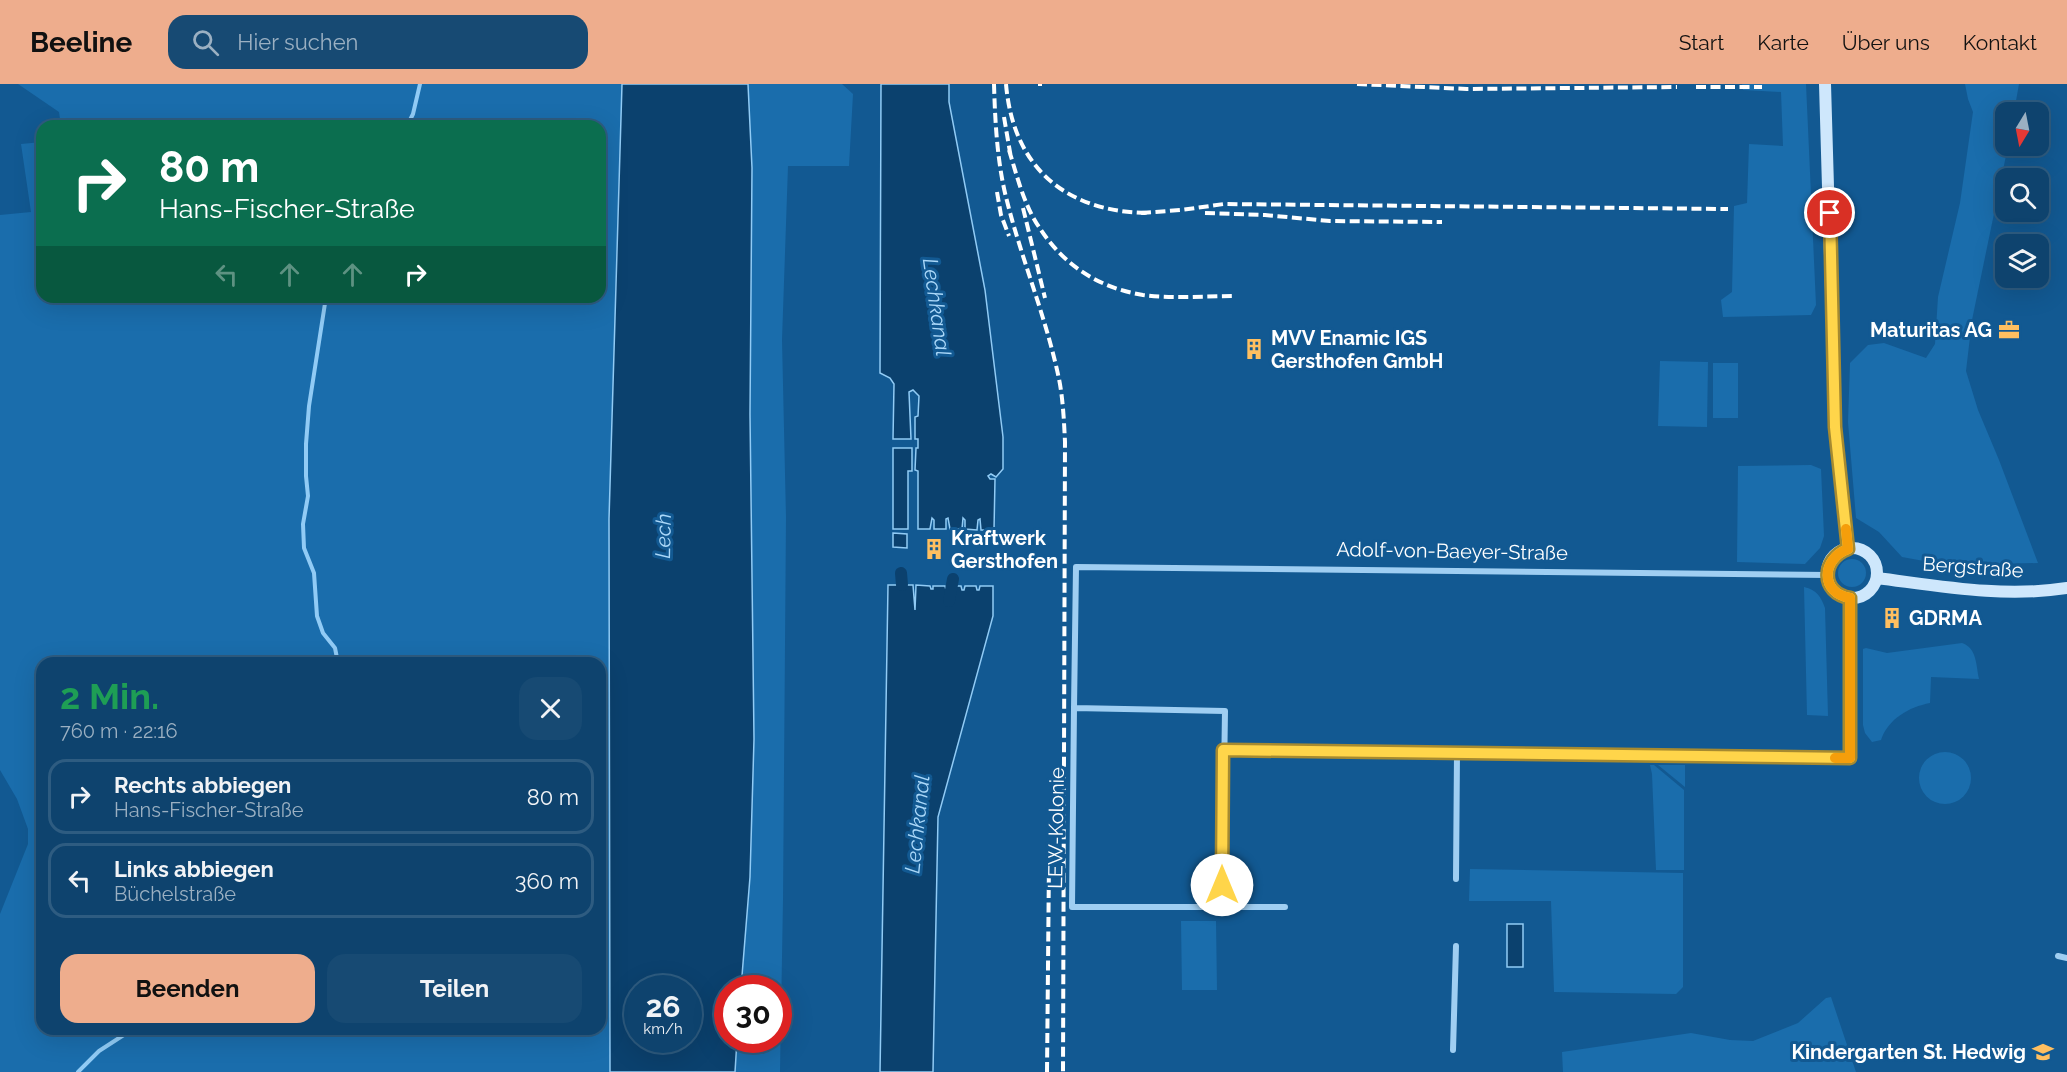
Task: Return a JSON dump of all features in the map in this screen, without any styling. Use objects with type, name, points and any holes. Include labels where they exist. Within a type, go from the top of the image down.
[{"type":"street","points":[[1825,84],[1835,427],[1848,549]]},
{"type":"street","points":[[1848,549],[1864,551],[1875,563],[1877,578],[1874,586],[1861,597],[1850,598],[1837,593],[1828,575],[1829,564],[1834,557],[1848,549]]},
{"type":"street","name":"Adolf-von-Baeyer-Straße","points":[[1076,567],[1828,575]]},
{"type":"street","name":"LEW-Kolonie","points":[[1076,567],[1072,907],[1285,908]]},
{"type":"street","name":"Bergstraße","points":[[1877,578],[1979,591],[2013,592],[2067,588]]},
{"type":"street","points":[[1223,750],[1850,758],[1850,598]]},
{"type":"street","points":[[1074,708],[1225,711],[1222,907]]},
{"type":"street","points":[[1456,879],[1457,753]]},
{"type":"street","points":[[1453,1050],[1456,945]]},
{"type":"street","points":[[2058,956],[2067,957]]},
{"type":"shaded area","points":[[18,84],[622,84],[609,519],[610,1072],[0,1072],[0,914],[28,844],[28,829],[17,799],[0,770],[0,215],[31,212],[21,144],[36,143],[36,303],[606,303],[606,120],[60,120],[59,112]]},
{"type":"shaded area","points":[[748,84],[842,84],[853,94],[849,166],[788,166],[782,340],[786,517],[782,975],[742,975],[750,877],[754,739],[750,414],[752,168]]},
{"type":"shaded area","points":[[1742,84],[1806,84],[1816,305],[1811,315],[1723,317],[1721,300],[1732,292],[1734,206],[1747,203],[1749,144],[1783,146],[1781,92],[1743,90]]},
{"type":"shaded area","points":[[1965,84],[2019,84],[2016,102],[1995,102],[1995,156],[2006,156],[2003,168],[1995,168],[1995,209],[1972,320],[1966,371],[1978,410],[2038,563],[1946,565],[1902,557],[1879,532],[1856,518],[1848,422],[1850,363],[1868,345],[1884,343],[1926,358],[1935,344],[1938,297],[1960,203],[1973,112]]},
{"type":"shaded area","points":[[1660,361],[1708,362],[1707,427],[1658,426]]},
{"type":"shaded area","points":[[1713,363],[1738,363],[1738,418],[1713,418]]},
{"type":"shaded area","points":[[1811,465],[1821,469],[1824,536],[1820,548],[1805,564],[1737,562],[1738,466]]},
{"type":"shaded area","points":[[1852,559],[1862,563],[1866,573],[1862,583],[1852,587],[1842,583],[1838,573],[1842,563]]},
{"type":"shaded area","points":[[1804,587],[1818,594],[1825,608],[1828,716],[1807,715]]},
{"type":"shaded area","points":[[1962,643],[1967,645],[1973,653],[1979,679],[1931,677],[1930,703],[1900,715],[1889,726],[1881,740],[1872,742],[1865,733],[1863,725],[1863,649],[1887,653]]},
{"type":"shaded area","points":[[1945,752],[1959,756],[1967,764],[1971,778],[1967,792],[1959,800],[1945,804],[1931,800],[1923,792],[1919,778],[1923,764],[1931,756]]},
{"type":"shaded area","points":[[1650,765],[1654,765],[1684,790],[1684,870],[1656,870]]},
{"type":"shaded area","points":[[1658,765],[1685,765],[1685,787]]},
{"type":"shaded area","points":[[1470,869],[1683,873],[1683,987],[1676,994],[1554,992],[1551,901],[1469,901]]},
{"type":"shaded area","points":[[1181,921],[1216,921],[1217,990],[1182,990]]},
{"type":"shaded area","points":[[1831,997],[1856,1072],[1563,1072],[1562,1052],[1691,1033],[1730,1040],[1753,1041],[1798,1023],[1826,998]]},
{"type":"shaded area","points":[[736,1053],[780,1053],[780,1072],[735,1072]]},
{"type":"water","name":"Lech","points":[[622,84],[748,84],[752,168],[750,414],[754,739],[750,877],[742,975],[714,975],[714,1053],[736,1053],[735,1072],[610,1072],[609,519]]},
{"type":"water","points":[[881,84],[949,84],[949,102],[985,290],[1003,437],[1003,469],[996,477],[991,474],[988,476],[990,479],[995,479],[994,530],[981,530],[980,519],[977,530],[965,529],[963,518],[962,529],[950,529],[948,518],[946,529],[934,529],[932,518],[930,529],[918,529],[918,471],[915,470],[918,439],[915,439],[915,417],[918,416],[919,396],[913,390],[909,392],[911,439],[893,439],[894,384],[890,378],[880,373]]},
{"type":"water","points":[[893,448],[912,448],[912,471],[908,471],[908,529],[893,529]]},
{"type":"water","points":[[893,533],[907,534],[907,548],[893,547]]},
{"type":"water","points":[[888,585],[913,585],[915,610],[916,585],[930,586],[931,589],[933,586],[945,586],[946,590],[949,586],[961,586],[964,590],[965,586],[976,586],[979,590],[980,586],[993,586],[993,616],[938,817],[933,1072],[880,1072]]},
{"type":"water","points":[[1507,924],[1523,924],[1523,967],[1507,967]]},
{"type":"waterway","points":[[410,120],[420,84]]},
{"type":"waterway","points":[[325,303],[309,406],[306,444],[308,496],[303,524],[304,548],[314,573],[317,616],[323,633],[335,648],[337,657]]},
{"type":"waterway","points":[[901,573],[902,585]]},
{"type":"waterway","name":"Lechkanal","points":[[949,601],[953,579]]},
{"type":"waterway","points":[[78,1072],[99,1051],[124,1035]]},
{"type":"railway","points":[[994,84],[997,139],[1005,193],[1054,356],[1064,418],[1063,1072]]},
{"type":"railway","points":[[1006,84],[1011,113],[1019,139],[1032,161],[1048,179],[1068,194],[1092,204],[1118,211],[1148,213]]},
{"type":"railway","points":[[1357,84],[1467,89],[1677,87]]},
{"type":"railway","points":[[1696,87],[1762,87]]},
{"type":"railway","points":[[1004,117],[1011,158]]},
{"type":"railway","points":[[1009,150],[1021,190],[1034,218],[1059,253],[1084,273],[1112,287],[1143,295],[1234,296]]},
{"type":"railway","points":[[997,192],[1001,215],[1009,236]]},
{"type":"railway","points":[[1141,213],[1224,204],[1728,209]]},
{"type":"railway","points":[[1023,208],[1045,298]]},
{"type":"railway","points":[[1205,213],[1265,215],[1330,221],[1442,222]]},
{"type":"railway","points":[[1047,1072],[1049,860]]},
{"type":"slow traffic","points":[[1835,758],[1850,758],[1850,598],[1837,593],[1828,580],[1827,572],[1834,557],[1848,549],[1846,529]]},
{"type":"place","name":"Maturitas AG","points":[[2009,330]]},
{"type":"place","name":"MVV Enamic IGS Gersthofen GmbH","points":[[1254,349]]},
{"type":"place","name":"Kraftwerk Gersthofen","points":[[934,549]]},
{"type":"place","name":"GDRMA","points":[[1892,618]]},
{"type":"place","name":"Kindergarten St. Hedwig","points":[[2043,1052]]},
{"type":"route","points":[[1222,885],[1223,750],[1850,758],[1850,598],[1837,593],[1828,580],[1827,572],[1834,557],[1848,549],[1835,427],[1830,213]]}]
